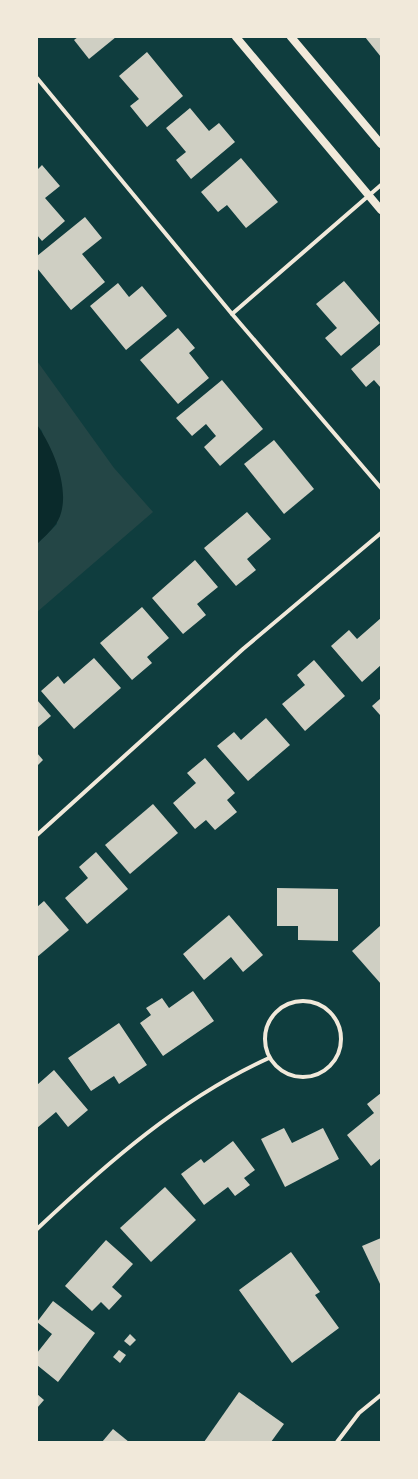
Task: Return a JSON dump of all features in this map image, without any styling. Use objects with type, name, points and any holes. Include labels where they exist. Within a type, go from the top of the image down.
[{"type":"main road","points":[[236,37],[381,210]]},
{"type":"main road","points":[[291,37],[381,144]]},
{"type":"street","points":[[37,78],[232,314],[381,488]]},
{"type":"street","points":[[232,314],[381,185]]},
{"type":"street","points":[[37,835],[243,649],[381,533]]},
{"type":"street","points":[[296,1002],[309,1002],[320,1005],[330,1012],[338,1022],[341,1035],[340,1048],[336,1060],[326,1070],[315,1076],[302,1078],[289,1075],[278,1068],[269,1058],[265,1034],[268,1023],[276,1013],[285,1006],[296,1002]]},
{"type":"street","points":[[37,1229],[79,1189],[117,1156],[163,1121],[242,1070],[269,1058]]},
{"type":"street","points":[[337,1442],[359,1413],[381,1395]]},
{"type":"shaded area","points":[[37,361],[114,468],[153,512],[37,612],[37,544],[57,524],[42,431],[37,425]]},
{"type":"shaded area","points":[[37,425],[50,446],[60,473],[63,500],[61,513],[56,524],[37,544]]},
{"type":"building","points":[[78,37],[116,37],[89,59],[74,40]]},
{"type":"building","points":[[365,37],[381,37],[381,57]]},
{"type":"building","points":[[147,52],[183,96],[147,127],[130,106],[139,99],[119,76]]},
{"type":"building","points":[[190,108],[209,131],[219,123],[235,142],[191,179],[176,160],[186,152],[166,128]]},
{"type":"building","points":[[241,158],[278,202],[246,228],[227,205],[218,212],[201,192]]},
{"type":"building","points":[[42,165],[60,186],[45,198],[65,221],[42,241],[37,235],[37,170]]},
{"type":"building","points":[[85,217],[102,238],[82,254],[105,282],[71,310],[37,268],[37,256]]},
{"type":"building","points":[[344,281],[380,323],[341,356],[325,338],[337,328],[316,304]]},
{"type":"building","points":[[118,283],[129,297],[142,286],[167,316],[126,350],[90,306]]},
{"type":"building","points":[[178,328],[195,348],[189,353],[209,378],[178,404],[140,360]]},
{"type":"building","points":[[381,344],[381,388],[374,380],[366,387],[351,369]]},
{"type":"building","points":[[222,380],[263,429],[220,466],[204,447],[216,436],[206,424],[192,436],[176,418]]},
{"type":"building","points":[[274,440],[314,489],[284,514],[244,464]]},
{"type":"building","points":[[247,512],[271,539],[247,559],[256,570],[236,586],[204,548]]},
{"type":"building","points":[[195,560],[218,587],[197,604],[206,615],[183,634],[152,598]]},
{"type":"building","points":[[142,607],[169,638],[147,657],[152,663],[132,680],[100,643]]},
{"type":"building","points":[[381,618],[381,665],[362,682],[331,646],[349,630],[357,639]]},
{"type":"building","points":[[94,658],[121,688],[74,729],[41,691],[58,676],[64,684]]},
{"type":"building","points":[[314,660],[345,696],[305,731],[282,704],[305,685],[297,675]]},
{"type":"building","points":[[380,699],[381,714],[380,715],[372,706]]},
{"type":"building","points":[[37,700],[51,716],[37,728]]},
{"type":"building","points":[[266,718],[290,745],[248,781],[217,746],[234,732],[241,740]]},
{"type":"building","points":[[37,753],[43,760],[37,766]]},
{"type":"building","points":[[205,758],[235,793],[227,800],[237,812],[215,830],[206,820],[195,829],[173,803],[196,783],[187,773]]},
{"type":"building","points":[[153,804],[178,833],[130,874],[105,845]]},
{"type":"building","points":[[96,852],[128,889],[87,924],[65,898],[88,878],[79,867]]},
{"type":"building","points":[[277,888],[338,889],[338,941],[298,940],[298,926],[277,926]]},
{"type":"building","points":[[44,901],[69,930],[37,957],[37,907]]},
{"type":"building","points":[[229,915],[263,955],[243,972],[231,957],[204,980],[183,954]]},
{"type":"building","points":[[380,926],[381,927],[381,984],[352,951]]},
{"type":"building","points":[[193,991],[214,1021],[163,1056],[140,1023],[151,1015],[146,1008],[162,998],[169,1008]]},
{"type":"building","points":[[119,1023],[147,1065],[119,1084],[114,1076],[91,1091],[68,1058]]},
{"type":"building","points":[[54,1070],[88,1110],[68,1127],[56,1112],[37,1128],[37,1085]]},
{"type":"building","points":[[381,1093],[381,1158],[371,1166],[347,1135],[374,1113],[367,1104]]},
{"type":"building","points":[[284,1128],[292,1143],[323,1128],[339,1159],[285,1187],[261,1139]]},
{"type":"building","points":[[233,1141],[255,1170],[244,1178],[250,1185],[235,1196],[228,1187],[204,1205],[181,1174],[201,1159],[204,1163]]},
{"type":"building","points":[[165,1187],[196,1220],[151,1262],[120,1228]]},
{"type":"building","points":[[381,1238],[381,1286],[362,1246]]},
{"type":"building","points":[[106,1240],[133,1264],[112,1287],[122,1296],[109,1310],[101,1302],[92,1311],[65,1286]]},
{"type":"building","points":[[291,1252],[320,1292],[315,1295],[339,1328],[292,1363],[239,1290]]},
{"type":"building","points":[[53,1301],[95,1333],[58,1382],[37,1365],[37,1353],[52,1334],[37,1322]]},
{"type":"building","points":[[130,1334],[136,1340],[130,1346],[124,1341]]},
{"type":"building","points":[[119,1350],[126,1355],[120,1363],[113,1357]]},
{"type":"building","points":[[239,1392],[284,1424],[271,1442],[204,1442]]},
{"type":"building","points":[[37,1394],[44,1400],[37,1408]]},
{"type":"building","points":[[113,1429],[129,1442],[102,1442]]}]
